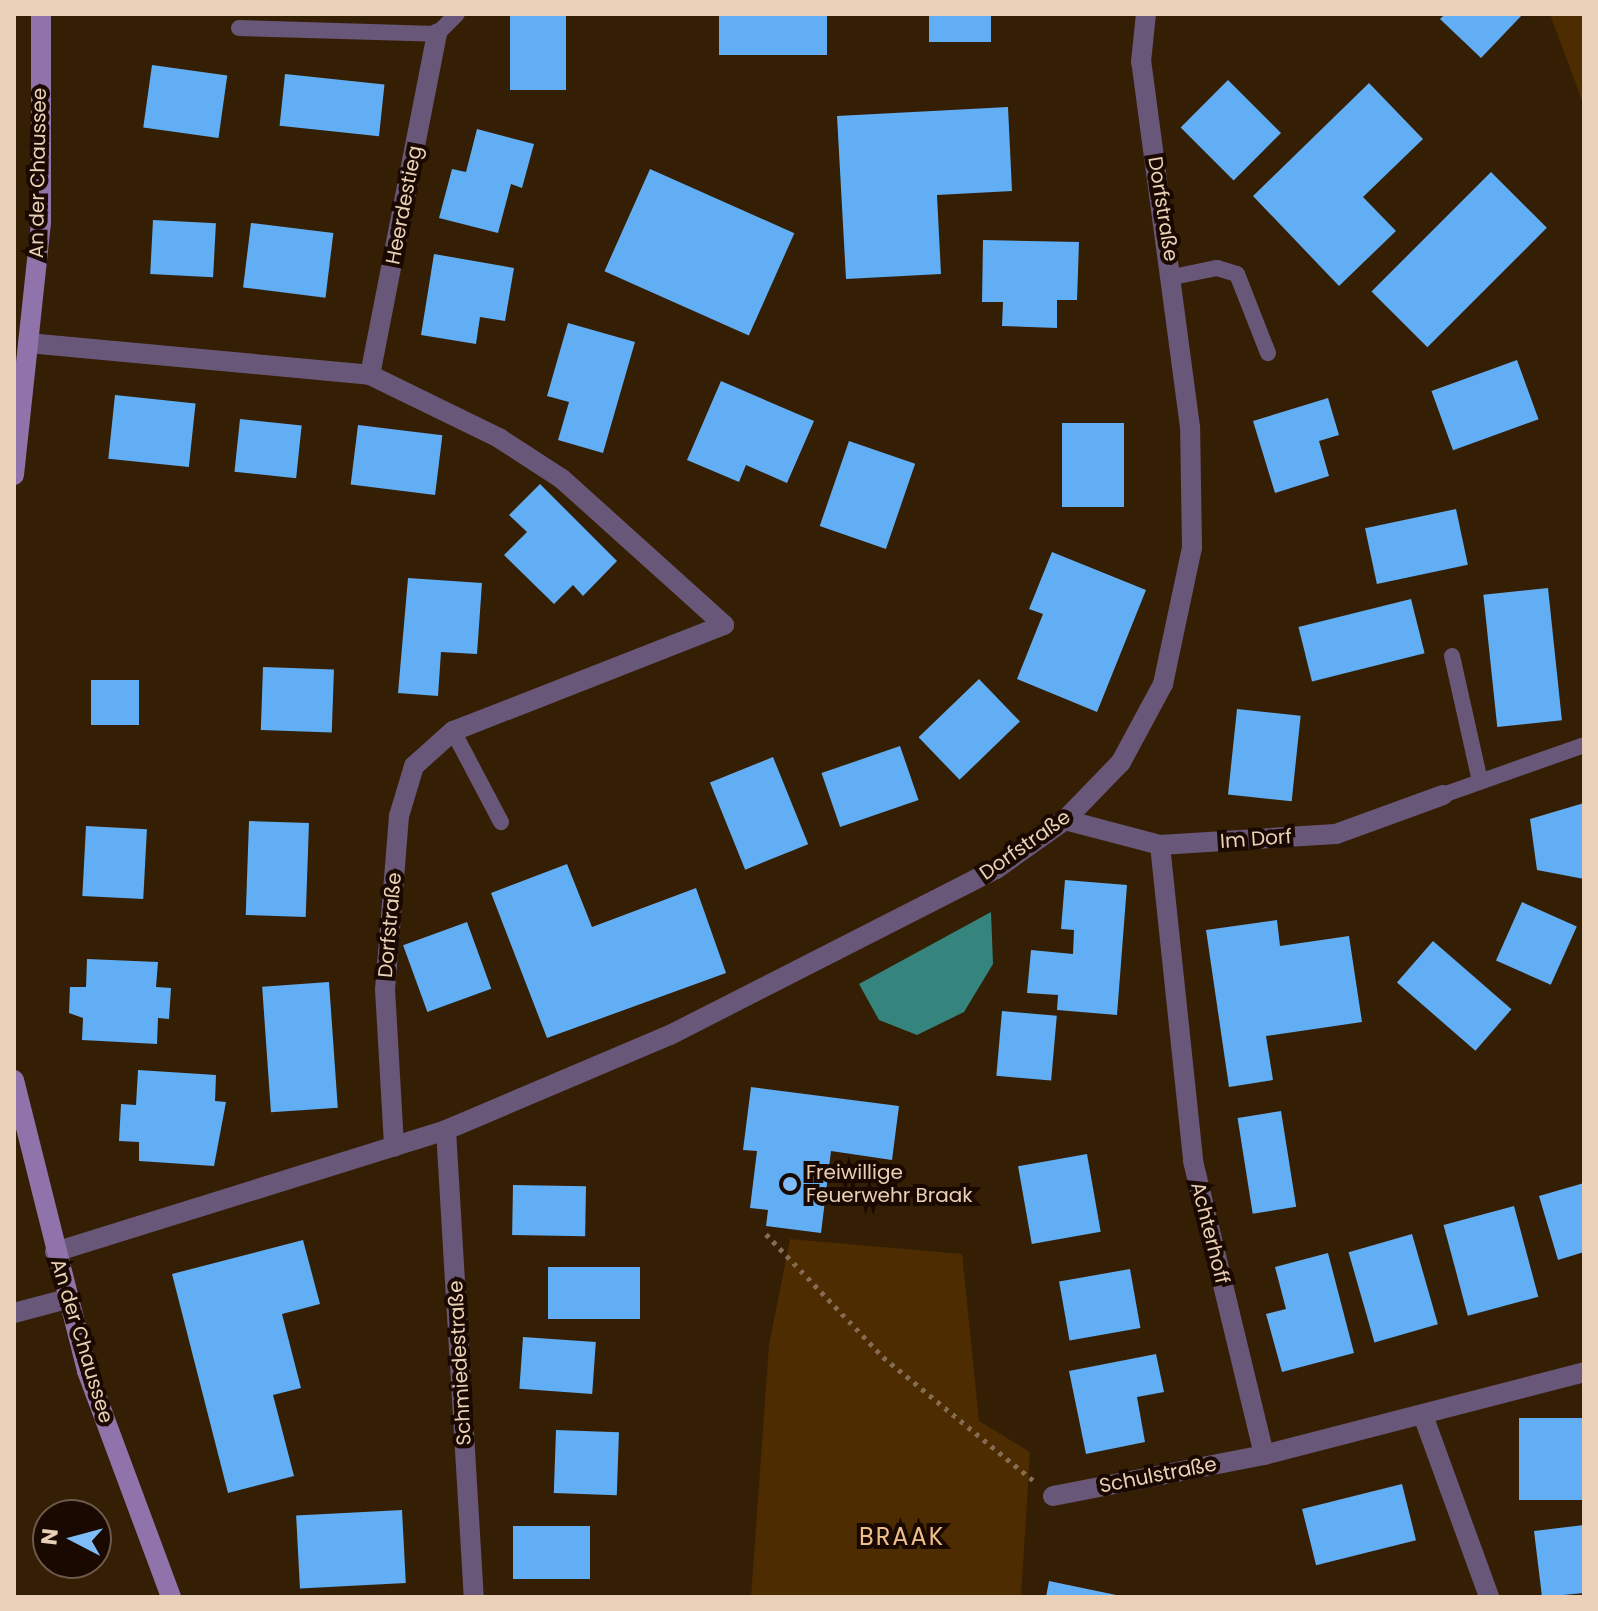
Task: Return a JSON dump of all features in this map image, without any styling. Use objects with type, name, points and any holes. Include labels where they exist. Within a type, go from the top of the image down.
[{"type":"main road","name":"An der Chaussee","points":[[14,475],[41,222],[41,14]]},
{"type":"main road","name":"An der Chaussee","points":[[14,1080],[67,1299],[171,1597]]},
{"type":"street","name":"Dorfstraße","points":[[55,1252],[446,1130],[670,1035],[996,869],[1065,820],[1121,762],[1163,684],[1192,548],[1190,427],[1173,277],[1141,62],[1146,14]]},
{"type":"street","name":"Heerdestieg","points":[[370,375],[437,34]]},
{"type":"street","points":[[28,343],[370,375]]},
{"type":"street","name":"Dorfstraße","points":[[370,375],[499,438],[562,479],[724,625],[453,731],[414,766],[399,816],[385,989],[394,1147]]},
{"type":"street","name":"Im Dorf","points":[[1065,820],[1160,845],[1336,834],[1443,795]]},
{"type":"street","name":"Achterhoff","points":[[1160,845],[1193,1161],[1264,1455]]},
{"type":"street","name":"Schmiedestraße","points":[[446,1130],[474,1597]]},
{"type":"street","points":[[14,1313],[67,1299]]},
{"type":"street","points":[[1264,1455],[1424,1418],[1527,1382],[1584,1372]]},
{"type":"street","points":[[1424,1418],[1489,1597]]},
{"type":"street","name":"Schulstraße","points":[[1053,1496],[1264,1455]]},
{"type":"lane","points":[[239,28],[437,34],[457,14]]},
{"type":"lane","points":[[1173,277],[1217,268],[1237,274],[1268,353]]},
{"type":"lane","points":[[1452,656],[1480,781]]},
{"type":"lane","points":[[453,731],[501,822]]},
{"type":"lane","points":[[1443,795],[1584,745]]},
{"type":"path","points":[[766,1234],[883,1357],[1053,1496]]},
{"type":"shaded area","points":[[1550,14],[1584,14],[1584,106]]},
{"type":"shaded area","points":[[790,1239],[962,1254],[979,1421],[1030,1452],[1021,1597],[751,1597],[769,1345]]},
{"type":"water","points":[[991,912],[993,964],[964,1012],[917,1035],[879,1020],[859,984]]},
{"type":"building","points":[[510,14],[566,14],[566,90],[510,90]]},
{"type":"building","points":[[719,14],[827,14],[827,55],[719,55]]},
{"type":"building","points":[[929,14],[991,14],[991,42],[929,42]]},
{"type":"building","points":[[1445,14],[1523,14],[1481,58],[1440,19]]},
{"type":"building","points":[[152,65],[227,76],[218,138],[143,127]]},
{"type":"building","points":[[285,74],[384,84],[379,136],[280,126]]},
{"type":"building","points":[[1228,80],[1281,133],[1234,180],[1181,127]]},
{"type":"building","points":[[1369,83],[1423,139],[1363,197],[1396,231],[1339,286],[1253,196]]},
{"type":"building","points":[[1008,107],[1012,191],[937,195],[941,274],[846,279],[837,116]]},
{"type":"building","points":[[477,129],[534,144],[522,188],[511,184],[498,233],[439,218],[452,169],[466,172]]},
{"type":"building","points":[[650,169],[794,233],[749,336],[604,271]]},
{"type":"building","points":[[1491,172],[1547,228],[1427,347],[1371,292]]},
{"type":"building","points":[[153,220],[216,223],[213,277],[150,274]]},
{"type":"building","points":[[251,223],[333,233],[325,298],[243,288]]},
{"type":"building","points":[[983,240],[1079,242],[1077,300],[1057,300],[1057,328],[1002,326],[1003,302],[982,302]]},
{"type":"building","points":[[434,254],[514,268],[505,321],[480,317],[476,344],[421,335]]},
{"type":"building","points":[[568,323],[635,342],[603,453],[558,440],[569,402],[547,396]]},
{"type":"building","points":[[1517,360],[1539,419],[1453,450],[1431,391]]},
{"type":"building","points":[[721,381],[814,421],[787,483],[746,465],[739,482],[687,460]]},
{"type":"building","points":[[115,395],[196,403],[189,467],[108,459]]},
{"type":"building","points":[[1328,398],[1339,435],[1319,441],[1329,476],[1275,493],[1253,421]]},
{"type":"building","points":[[240,419],[302,425],[296,478],[234,472]]},
{"type":"building","points":[[1062,423],[1124,423],[1124,507],[1062,507]]},
{"type":"building","points":[[358,425],[442,435],[435,495],[351,485]]},
{"type":"building","points":[[849,441],[915,464],[886,549],[820,526]]},
{"type":"building","points":[[540,484],[617,561],[583,596],[573,585],[554,604],[504,555],[527,532],[509,515]]},
{"type":"building","points":[[1456,509],[1468,565],[1377,584],[1365,528]]},
{"type":"building","points":[[1052,552],[1146,590],[1097,712],[1017,679],[1043,614],[1029,609]]},
{"type":"building","points":[[408,578],[482,583],[477,654],[441,652],[438,696],[398,693]]},
{"type":"building","points":[[1548,588],[1562,720],[1497,727],[1483,595]]},
{"type":"building","points":[[1411,599],[1425,653],[1312,681],[1298,627]]},
{"type":"building","points":[[263,667],[334,669],[332,732],[261,730]]},
{"type":"building","points":[[979,679],[1020,721],[960,780],[919,737]]},
{"type":"building","points":[[91,680],[139,680],[139,725],[91,725]]},
{"type":"building","points":[[1237,709],[1301,716],[1292,801],[1228,795]]},
{"type":"building","points":[[900,746],[919,800],[840,827],[822,773]]},
{"type":"building","points":[[773,757],[808,844],[745,870],[710,782]]},
{"type":"building","points":[[1584,803],[1584,879],[1537,870],[1530,819]]},
{"type":"building","points":[[249,821],[309,823],[306,917],[246,915]]},
{"type":"building","points":[[86,826],[147,829],[143,899],[82,896]]},
{"type":"building","points":[[567,864],[592,927],[696,888],[726,973],[547,1038],[491,893]]},
{"type":"building","points":[[1065,880],[1127,885],[1117,1015],[1057,1010],[1058,995],[1027,993],[1031,950],[1073,954],[1074,930],[1061,929]]},
{"type":"building","points":[[1522,902],[1577,926],[1551,985],[1496,960]]},
{"type":"building","points":[[1277,920],[1280,946],[1349,936],[1362,1022],[1266,1036],[1273,1080],[1229,1087],[1206,930]]},
{"type":"building","points":[[467,922],[491,989],[427,1012],[403,945]]},
{"type":"building","points":[[1433,941],[1511,1009],[1475,1051],[1397,983]]},
{"type":"building","points":[[87,959],[158,962],[156,987],[171,988],[169,1019],[158,1018],[157,1044],[82,1040],[83,1018],[69,1013],[70,987],[86,987]]},
{"type":"building","points":[[329,982],[338,1108],[271,1112],[262,987]]},
{"type":"building","points":[[1002,1011],[1057,1016],[1051,1081],[996,1076]]},
{"type":"building","points":[[138,1070],[216,1075],[215,1101],[226,1102],[214,1166],[139,1161],[139,1142],[119,1141],[121,1104],[136,1105]]},
{"type":"building","name":"Freiwillige Feuerwehr Braak","points":[[751,1087],[899,1106],[892,1160],[831,1151],[821,1233],[766,1226],[768,1210],[750,1208],[757,1151],[743,1150]]},
{"type":"building","points":[[1281,1111],[1296,1207],[1253,1214],[1238,1118]]},
{"type":"building","points":[[1087,1154],[1101,1232],[1032,1244],[1018,1166]]},
{"type":"building","points":[[1584,1183],[1584,1252],[1558,1260],[1539,1196]]},
{"type":"building","points":[[513,1185],[586,1186],[585,1236],[512,1235]]},
{"type":"building","points":[[1514,1206],[1538,1297],[1468,1316],[1443,1225]]},
{"type":"building","points":[[1412,1234],[1438,1324],[1374,1343],[1349,1252]]},
{"type":"building","points":[[303,1240],[320,1304],[282,1314],[301,1388],[273,1395],[294,1476],[228,1493],[172,1274]]},
{"type":"building","points":[[1328,1253],[1354,1353],[1282,1372],[1266,1314],[1286,1309],[1275,1267]]},
{"type":"building","points":[[548,1267],[640,1267],[640,1319],[548,1319]]},
{"type":"building","points":[[1130,1269],[1140,1328],[1070,1341],[1059,1282]]},
{"type":"building","points":[[523,1337],[596,1342],[592,1394],[519,1389]]},
{"type":"building","points":[[1156,1354],[1164,1392],[1137,1397],[1145,1442],[1086,1454],[1069,1371]]},
{"type":"building","points":[[1519,1418],[1584,1418],[1584,1500],[1519,1500]]},
{"type":"building","points":[[556,1430],[619,1432],[617,1495],[554,1493]]},
{"type":"building","points":[[1402,1484],[1416,1540],[1316,1565],[1302,1509]]},
{"type":"building","points":[[402,1510],[406,1583],[300,1588],[296,1516]]},
{"type":"building","points":[[1584,1525],[1584,1593],[1542,1597],[1534,1531]]},
{"type":"building","points":[[513,1526],[590,1526],[590,1579],[513,1579]]},
{"type":"building","points":[[1049,1581],[1121,1596],[1121,1597],[1046,1597]]},
{"type":"place","name":"Freiwillige Feuerwehr Braak","points":[[790,1184]]},
{"type":"district","name":"BRAAK","points":[[902,1537]]}]
